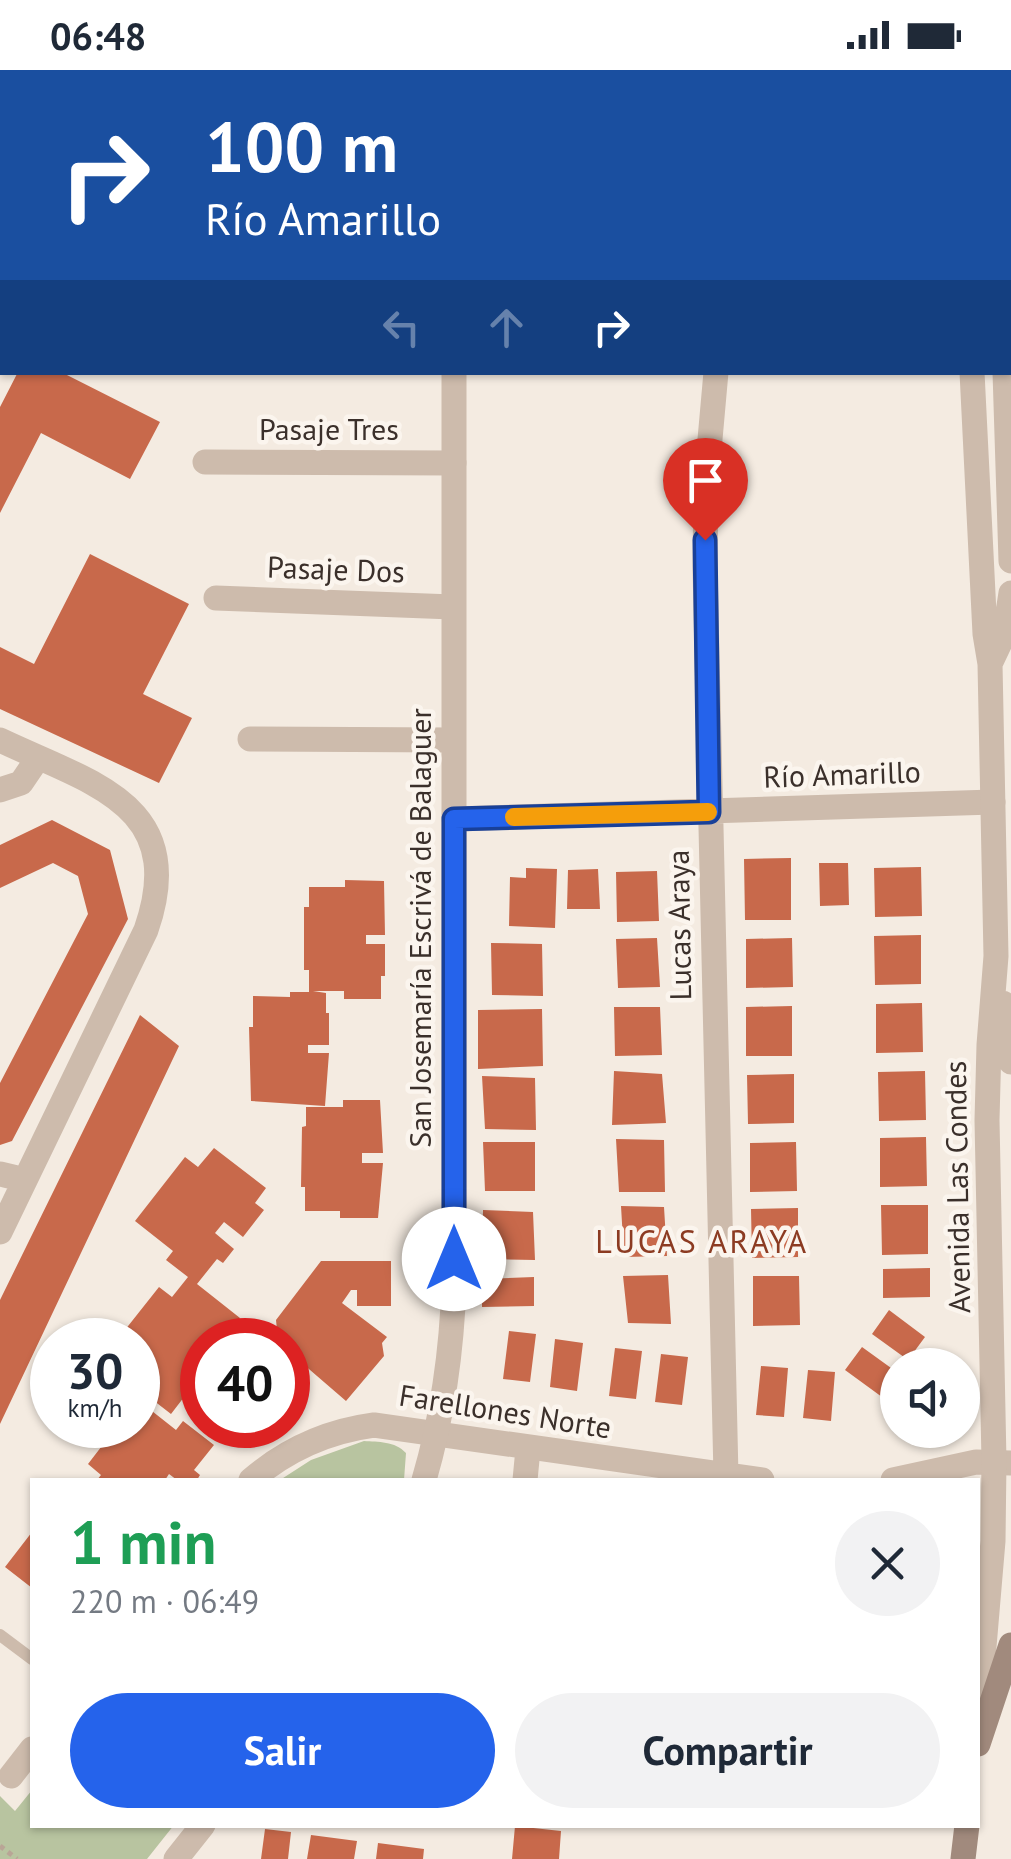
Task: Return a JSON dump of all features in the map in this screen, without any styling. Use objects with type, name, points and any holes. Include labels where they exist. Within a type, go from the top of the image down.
[{"type":"main road","points":[[980,1738],[1011,1645]]},
{"type":"main road","points":[[963,1859],[967,1828]]},
{"type":"street","name":"San Josemaría Escrivá de Balaguer","points":[[425,1478],[448,1368],[454,1282],[454,375]]},
{"type":"street","name":"Lucas Araya","points":[[716,375],[706,484],[709,812],[726,1476]]},
{"type":"street","name":"Avenida Las Condes","points":[[972,375],[984,634],[1001,663]]},
{"type":"street","points":[[1004,375],[1011,561]]},
{"type":"street","name":"Pasaje Tres","points":[[204,462],[454,463]]},
{"type":"street","name":"Avenida Las Condes","points":[[980,1694],[1003,1462],[988,1120],[996,956],[993,802],[1001,663],[1011,593]]},
{"type":"street","name":"Pasaje Dos","points":[[216,598],[454,608]]},
{"type":"street","points":[[250,739],[452,740]]},
{"type":"street","points":[[0,740],[98,786],[128,806],[149,834],[158,872],[158,890],[146,930],[13,1177],[0,1232]]},
{"type":"street","points":[[0,790],[21,783],[38,758]]},
{"type":"street","name":"Río Amarillo","points":[[454,819],[993,802]]},
{"type":"street","name":"Avenida Las Condes","points":[[996,956],[1011,1062]]},
{"type":"street","name":"Farellones Norte","points":[[254,1478],[292,1451],[332,1433],[374,1425],[528,1449],[630,1471],[744,1478]]},
{"type":"street","points":[[525,1478],[528,1449]]},
{"type":"street","points":[[905,1478],[1003,1462]]},
{"type":"street","points":[[11,1776],[30,1751]]},
{"type":"street","points":[[176,1859],[202,1828]]},
{"type":"lane","points":[[0,1635],[30,1658]]},
{"type":"path","points":[[0,1846],[17,1859]]},
{"type":"green space","points":[[364,1441],[392,1444],[406,1453],[404,1478],[283,1478],[311,1460]]},
{"type":"green space","points":[[30,1792],[30,1828],[172,1828],[147,1859],[0,1859],[0,1796],[15,1811]]},
{"type":"building","points":[[16,375],[67,375],[160,422],[130,479],[41,433],[0,513],[0,407]]},
{"type":"building","points":[[90,554],[189,604],[143,694],[192,718],[159,783],[0,709],[0,647],[34,664]]},
{"type":"building","points":[[52,820],[110,850],[128,919],[12,1141],[0,1145],[0,1083],[88,914],[78,876],[53,863],[0,888],[0,845]]},
{"type":"building","points":[[791,858],[791,920],[745,920],[744,859]]},
{"type":"building","points":[[819,863],[848,863],[849,905],[820,906]]},
{"type":"building","points":[[921,867],[922,916],[875,917],[874,868]]},
{"type":"building","points":[[526,868],[557,869],[555,928],[509,926],[510,877],[526,878]]},
{"type":"building","points":[[598,869],[600,909],[567,909],[568,870]]},
{"type":"building","points":[[657,871],[659,921],[617,922],[616,872]]},
{"type":"building","points":[[345,880],[384,881],[385,935],[366,935],[366,944],[385,944],[381,999],[344,999],[344,991],[313,991],[326,993],[329,1013],[329,1045],[308,1045],[308,1053],[329,1053],[325,1106],[251,1101],[249,1027],[253,1027],[253,996],[290,997],[290,992],[309,992],[309,970],[304,970],[304,907],[309,907],[309,887],[345,887]]},
{"type":"building","points":[[921,935],[921,984],[875,985],[874,936]]},
{"type":"building","points":[[657,938],[660,987],[618,988],[616,939]]},
{"type":"building","points":[[792,938],[793,987],[746,988],[746,939]]},
{"type":"building","points":[[491,943],[542,944],[543,996],[492,995]]},
{"type":"building","points":[[922,1003],[923,1052],[876,1053],[876,1004]]},
{"type":"building","points":[[792,1006],[792,1056],[746,1056],[746,1007]]},
{"type":"building","points":[[614,1007],[660,1007],[662,1055],[615,1056]]},
{"type":"building","points":[[542,1009],[543,1066],[478,1069],[478,1010]]},
{"type":"building","points":[[140,1015],[179,1046],[50,1318],[30,1318],[30,1361],[0,1424],[0,1300]]},
{"type":"building","points":[[614,1071],[662,1074],[666,1123],[612,1125]]},
{"type":"building","points":[[925,1071],[926,1120],[879,1121],[878,1072]]},
{"type":"building","points":[[794,1074],[794,1123],[748,1124],[747,1075]]},
{"type":"building","points":[[482,1076],[535,1078],[536,1130],[485,1129]]},
{"type":"building","points":[[343,1100],[380,1100],[383,1153],[362,1153],[362,1163],[383,1163],[378,1218],[340,1218],[340,1211],[305,1211],[305,1187],[301,1187],[306,1107],[343,1107]]},
{"type":"building","points":[[926,1137],[927,1186],[880,1187],[880,1138]]},
{"type":"building","points":[[616,1139],[664,1140],[665,1192],[619,1192]]},
{"type":"building","points":[[483,1142],[535,1142],[535,1191],[485,1191]]},
{"type":"building","points":[[796,1142],[797,1191],[750,1192],[750,1143]]},
{"type":"building","points":[[214,1148],[266,1188],[255,1203],[264,1210],[243,1237],[224,1222],[215,1233],[234,1249],[223,1263],[217,1259],[197,1284],[240,1318],[180,1318],[180,1402],[171,1414],[160,1405],[160,1318],[134,1318],[159,1287],[172,1297],[188,1277],[166,1260],[173,1251],[135,1221],[185,1157],[198,1167]]},
{"type":"building","points":[[881,1205],[928,1205],[928,1254],[882,1255]]},
{"type":"building","points":[[621,1206],[664,1207],[667,1256],[624,1257]]},
{"type":"building","points":[[798,1208],[798,1257],[752,1258],[751,1209]]},
{"type":"building","points":[[483,1210],[533,1212],[535,1260],[482,1259]]},
{"type":"building","points":[[321,1261],[391,1261],[391,1306],[357,1306],[357,1290],[351,1290],[342,1303],[387,1337],[382,1343],[384,1356],[346,1401],[310,1370],[310,1318],[278,1318]]},
{"type":"building","points":[[930,1268],[930,1297],[883,1298],[883,1269]]},
{"type":"building","points":[[668,1275],[671,1324],[628,1323],[623,1276]]},
{"type":"building","points":[[753,1276],[799,1276],[800,1325],[753,1326]]},
{"type":"building","points":[[534,1277],[534,1306],[482,1307],[482,1279]]},
{"type":"building","points":[[889,1310],[925,1337],[917,1348],[891,1348],[872,1334]]},
{"type":"building","points":[[509,1331],[536,1334],[530,1382],[503,1379]]},
{"type":"building","points":[[555,1339],[583,1343],[577,1391],[550,1387]]},
{"type":"building","points":[[862,1347],[880,1360],[880,1396],[845,1370]]},
{"type":"building","points":[[615,1348],[642,1351],[636,1399],[609,1396]]},
{"type":"building","points":[[661,1354],[688,1357],[682,1405],[655,1402]]},
{"type":"building","points":[[761,1366],[788,1368],[784,1417],[756,1415]]},
{"type":"building","points":[[808,1370],[835,1372],[831,1421],[803,1418]]},
{"type":"building","points":[[160,1417],[176,1430],[180,1425],[180,1448],[212,1448],[194,1470],[198,1478],[174,1478],[169,1474],[166,1478],[99,1478],[101,1475],[88,1464],[100,1448],[160,1448]]},
{"type":"building","points":[[30,1535],[30,1586],[5,1567]]},
{"type":"building","points":[[515,1828],[561,1831],[559,1859],[512,1859]]},
{"type":"building","points":[[265,1829],[291,1832],[288,1859],[261,1859]]},
{"type":"building","points":[[311,1835],[357,1841],[354,1859],[307,1859]]},
{"type":"building","points":[[378,1843],[424,1849],[423,1859],[376,1859]]},
{"type":"slow traffic","points":[[514,817],[708,812]]},
{"type":"district","name":"LUCAS ARAYA","points":[[702,1242]]},
{"type":"route","points":[[454,1259],[454,819],[709,812],[705,540]]}]
